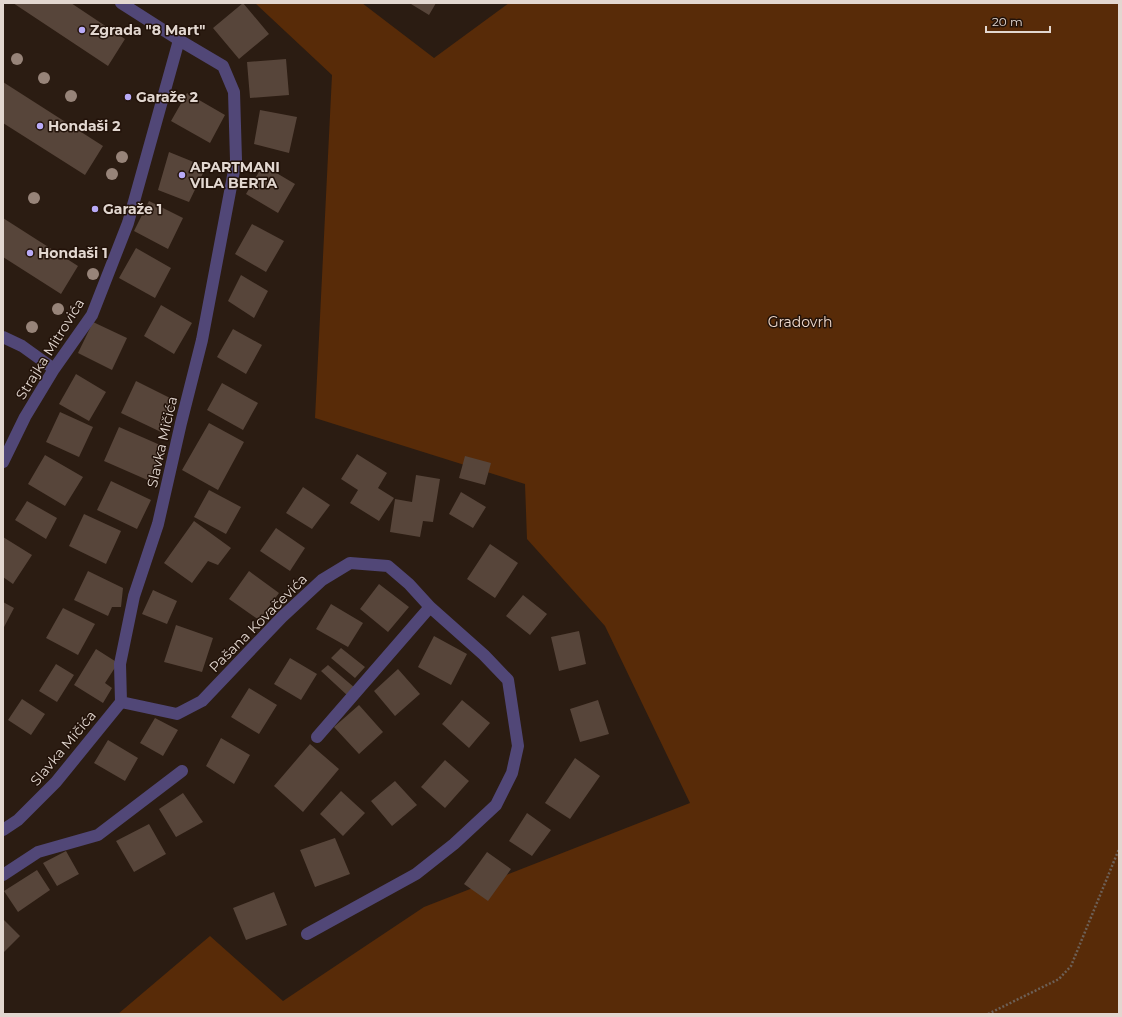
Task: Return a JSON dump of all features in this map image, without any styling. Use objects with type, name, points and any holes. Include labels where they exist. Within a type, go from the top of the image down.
[{"type":"street","points":[[121,3],[179,40]]},
{"type":"street","name":"Strajka Mitrovića","points":[[3,462],[25,417],[54,369],[92,315],[128,223],[179,40]]},
{"type":"street","name":"Slavka Mičića","points":[[3,830],[18,820],[56,782],[121,702],[120,664],[134,596],[158,524],[202,340],[236,160],[234,92],[223,66],[179,40]]},
{"type":"street","points":[[3,337],[22,346],[54,369]]},
{"type":"street","name":"Pašana Kovačevića","points":[[121,702],[177,714],[202,701],[282,616],[322,580],[350,563],[388,566],[484,654],[508,680],[518,746],[512,773],[496,805],[454,844],[422,870],[307,934]]},
{"type":"street","points":[[317,737],[430,606]]},
{"type":"street","points":[[3,875],[38,852],[98,835],[182,771]]},
{"type":"path","points":[[988,1014],[1059,978],[1071,966],[1119,849]]},
{"type":"green space","name":"Gradovrh","points":[[255,3],[362,3],[434,58],[509,3],[1119,3],[1119,1014],[118,1014],[210,936],[283,1001],[424,907],[690,803],[605,626],[527,539],[525,484],[315,418],[332,75]]},
{"type":"building","name":"Zgrada \"8 Mart\"","points":[[13,3],[71,3],[125,39],[108,66]]},
{"type":"building","points":[[243,3],[269,34],[239,59],[213,28]]},
{"type":"building","points":[[411,3],[436,3],[429,15]]},
{"type":"building","points":[[286,59],[289,95],[250,98],[247,62]]},
{"type":"building","name":"Hondaši 2","points":[[3,82],[103,146],[85,175],[3,123]]},
{"type":"building","points":[[187,93],[225,115],[210,143],[171,121]]},
{"type":"building","points":[[260,110],[297,117],[289,153],[254,144]]},
{"type":"building","name":"APARTMANI VILA BERTA","points":[[169,152],[206,167],[189,202],[158,190]]},
{"type":"building","points":[[263,165],[295,184],[278,213],[246,194]]},
{"type":"building","points":[[149,201],[183,218],[168,249],[134,231]]},
{"type":"building","name":"Hondaši 1","points":[[3,218],[78,266],[61,294],[3,257]]},
{"type":"building","points":[[252,224],[284,241],[266,272],[235,254]]},
{"type":"building","points":[[136,248],[171,268],[155,298],[119,278]]},
{"type":"building","points":[[241,275],[268,291],[254,318],[228,301]]},
{"type":"building","points":[[161,305],[192,323],[174,354],[144,336]]},
{"type":"building","points":[[93,322],[127,338],[112,370],[78,353]]},
{"type":"building","points":[[233,329],[262,345],[246,374],[217,357]]},
{"type":"building","points":[[76,374],[106,392],[89,421],[59,404]]},
{"type":"building","points":[[136,381],[176,401],[161,432],[121,413]]},
{"type":"building","points":[[222,383],[258,403],[243,430],[207,410]]},
{"type":"building","points":[[60,412],[93,427],[79,457],[46,442]]},
{"type":"building","points":[[209,423],[244,442],[218,490],[182,470]]},
{"type":"building","points":[[119,427],[167,448],[152,482],[104,461]]},
{"type":"building","points":[[357,454],[387,473],[378,488],[394,498],[379,521],[350,503],[358,490],[341,479]]},
{"type":"building","points":[[45,455],[83,477],[65,506],[28,484]]},
{"type":"building","points":[[465,456],[491,463],[485,485],[459,478]]},
{"type":"building","points":[[416,475],[440,479],[433,522],[423,521],[420,537],[390,532],[395,499],[412,502]]},
{"type":"building","points":[[111,481],[151,500],[137,529],[97,510]]},
{"type":"building","points":[[303,487],[330,505],[312,529],[286,513]]},
{"type":"building","points":[[209,490],[241,507],[226,534],[194,517]]},
{"type":"building","points":[[461,492],[486,507],[473,528],[449,514]]},
{"type":"building","points":[[27,501],[57,518],[46,539],[15,520]]},
{"type":"building","points":[[84,514],[121,531],[106,564],[69,546]]},
{"type":"building","points":[[194,521],[231,548],[218,565],[208,561],[192,583],[164,563]]},
{"type":"building","points":[[276,528],[305,548],[290,571],[260,551]]},
{"type":"building","points":[[3,537],[32,555],[13,584],[3,577]]},
{"type":"building","points":[[490,544],[518,563],[495,598],[467,579]]},
{"type":"building","points":[[88,571],[123,588],[121,607],[112,607],[108,616],[74,600]]},
{"type":"building","points":[[249,571],[279,593],[259,620],[229,599]]},
{"type":"building","points":[[379,584],[409,607],[388,632],[360,609]]},
{"type":"building","points":[[153,590],[177,601],[167,624],[142,614]]},
{"type":"building","points":[[523,595],[547,614],[530,635],[506,616]]},
{"type":"building","points":[[3,602],[14,608],[3,629]]},
{"type":"building","points":[[331,604],[363,623],[348,647],[316,629]]},
{"type":"building","points":[[63,608],[95,624],[78,655],[46,638]]},
{"type":"building","points":[[176,625],[213,638],[202,672],[164,662]]},
{"type":"building","points":[[579,631],[586,664],[559,671],[551,637]]},
{"type":"building","points":[[434,636],[467,654],[451,685],[418,667]]},
{"type":"building","points":[[341,648],[365,667],[355,678],[331,658]]},
{"type":"building","points":[[96,649],[118,663],[105,683],[112,688],[103,703],[74,685]]},
{"type":"building","points":[[290,658],[317,674],[301,700],[274,684]]},
{"type":"building","points":[[56,664],[74,675],[57,702],[39,691]]},
{"type":"building","points":[[328,665],[355,688],[348,696],[321,671]]},
{"type":"building","points":[[398,669],[420,694],[395,716],[374,691]]},
{"type":"building","points":[[249,688],[277,705],[259,734],[231,717]]},
{"type":"building","points":[[22,699],[45,714],[31,735],[8,720]]},
{"type":"building","points":[[462,700],[490,723],[469,748],[442,724]]},
{"type":"building","points":[[598,700],[609,734],[580,742],[570,709]]},
{"type":"building","points":[[359,705],[383,732],[359,754],[334,727]]},
{"type":"building","points":[[155,718],[178,730],[163,756],[140,743]]},
{"type":"building","points":[[221,738],[250,755],[234,784],[206,766]]},
{"type":"building","points":[[108,740],[138,758],[125,781],[94,763]]},
{"type":"building","points":[[310,744],[339,769],[303,812],[274,786]]},
{"type":"building","points":[[575,758],[600,776],[570,819],[545,803]]},
{"type":"building","points":[[445,760],[469,781],[445,808],[421,787]]},
{"type":"building","points":[[395,781],[417,805],[392,826],[371,801]]},
{"type":"building","points":[[341,791],[365,813],[343,836],[320,814]]},
{"type":"building","points":[[183,793],[203,822],[176,837],[159,809]]},
{"type":"building","points":[[527,813],[551,830],[532,856],[509,841]]},
{"type":"building","points":[[149,824],[166,854],[134,872],[116,841]]},
{"type":"building","points":[[335,838],[350,874],[315,887],[300,850]]},
{"type":"building","points":[[66,851],[79,874],[57,886],[43,863]]},
{"type":"building","points":[[487,852],[511,869],[488,901],[464,884]]},
{"type":"building","points":[[37,870],[50,890],[18,912],[4,891]]},
{"type":"building","points":[[274,892],[287,925],[246,940],[233,908]]},
{"type":"building","points":[[3,919],[20,936],[3,953]]},
{"type":"place","name":"Zgrada \"8 Mart\"","points":[[82,30]]},
{"type":"place","name":"Garaže 2","points":[[128,97]]},
{"type":"place","name":"Hondaši 2","points":[[40,126]]},
{"type":"place","name":"APARTMANI VILA BERTA","points":[[182,175]]},
{"type":"place","name":"Garaže 1","points":[[95,209]]},
{"type":"place","name":"Hondaši 1","points":[[30,253]]}]
